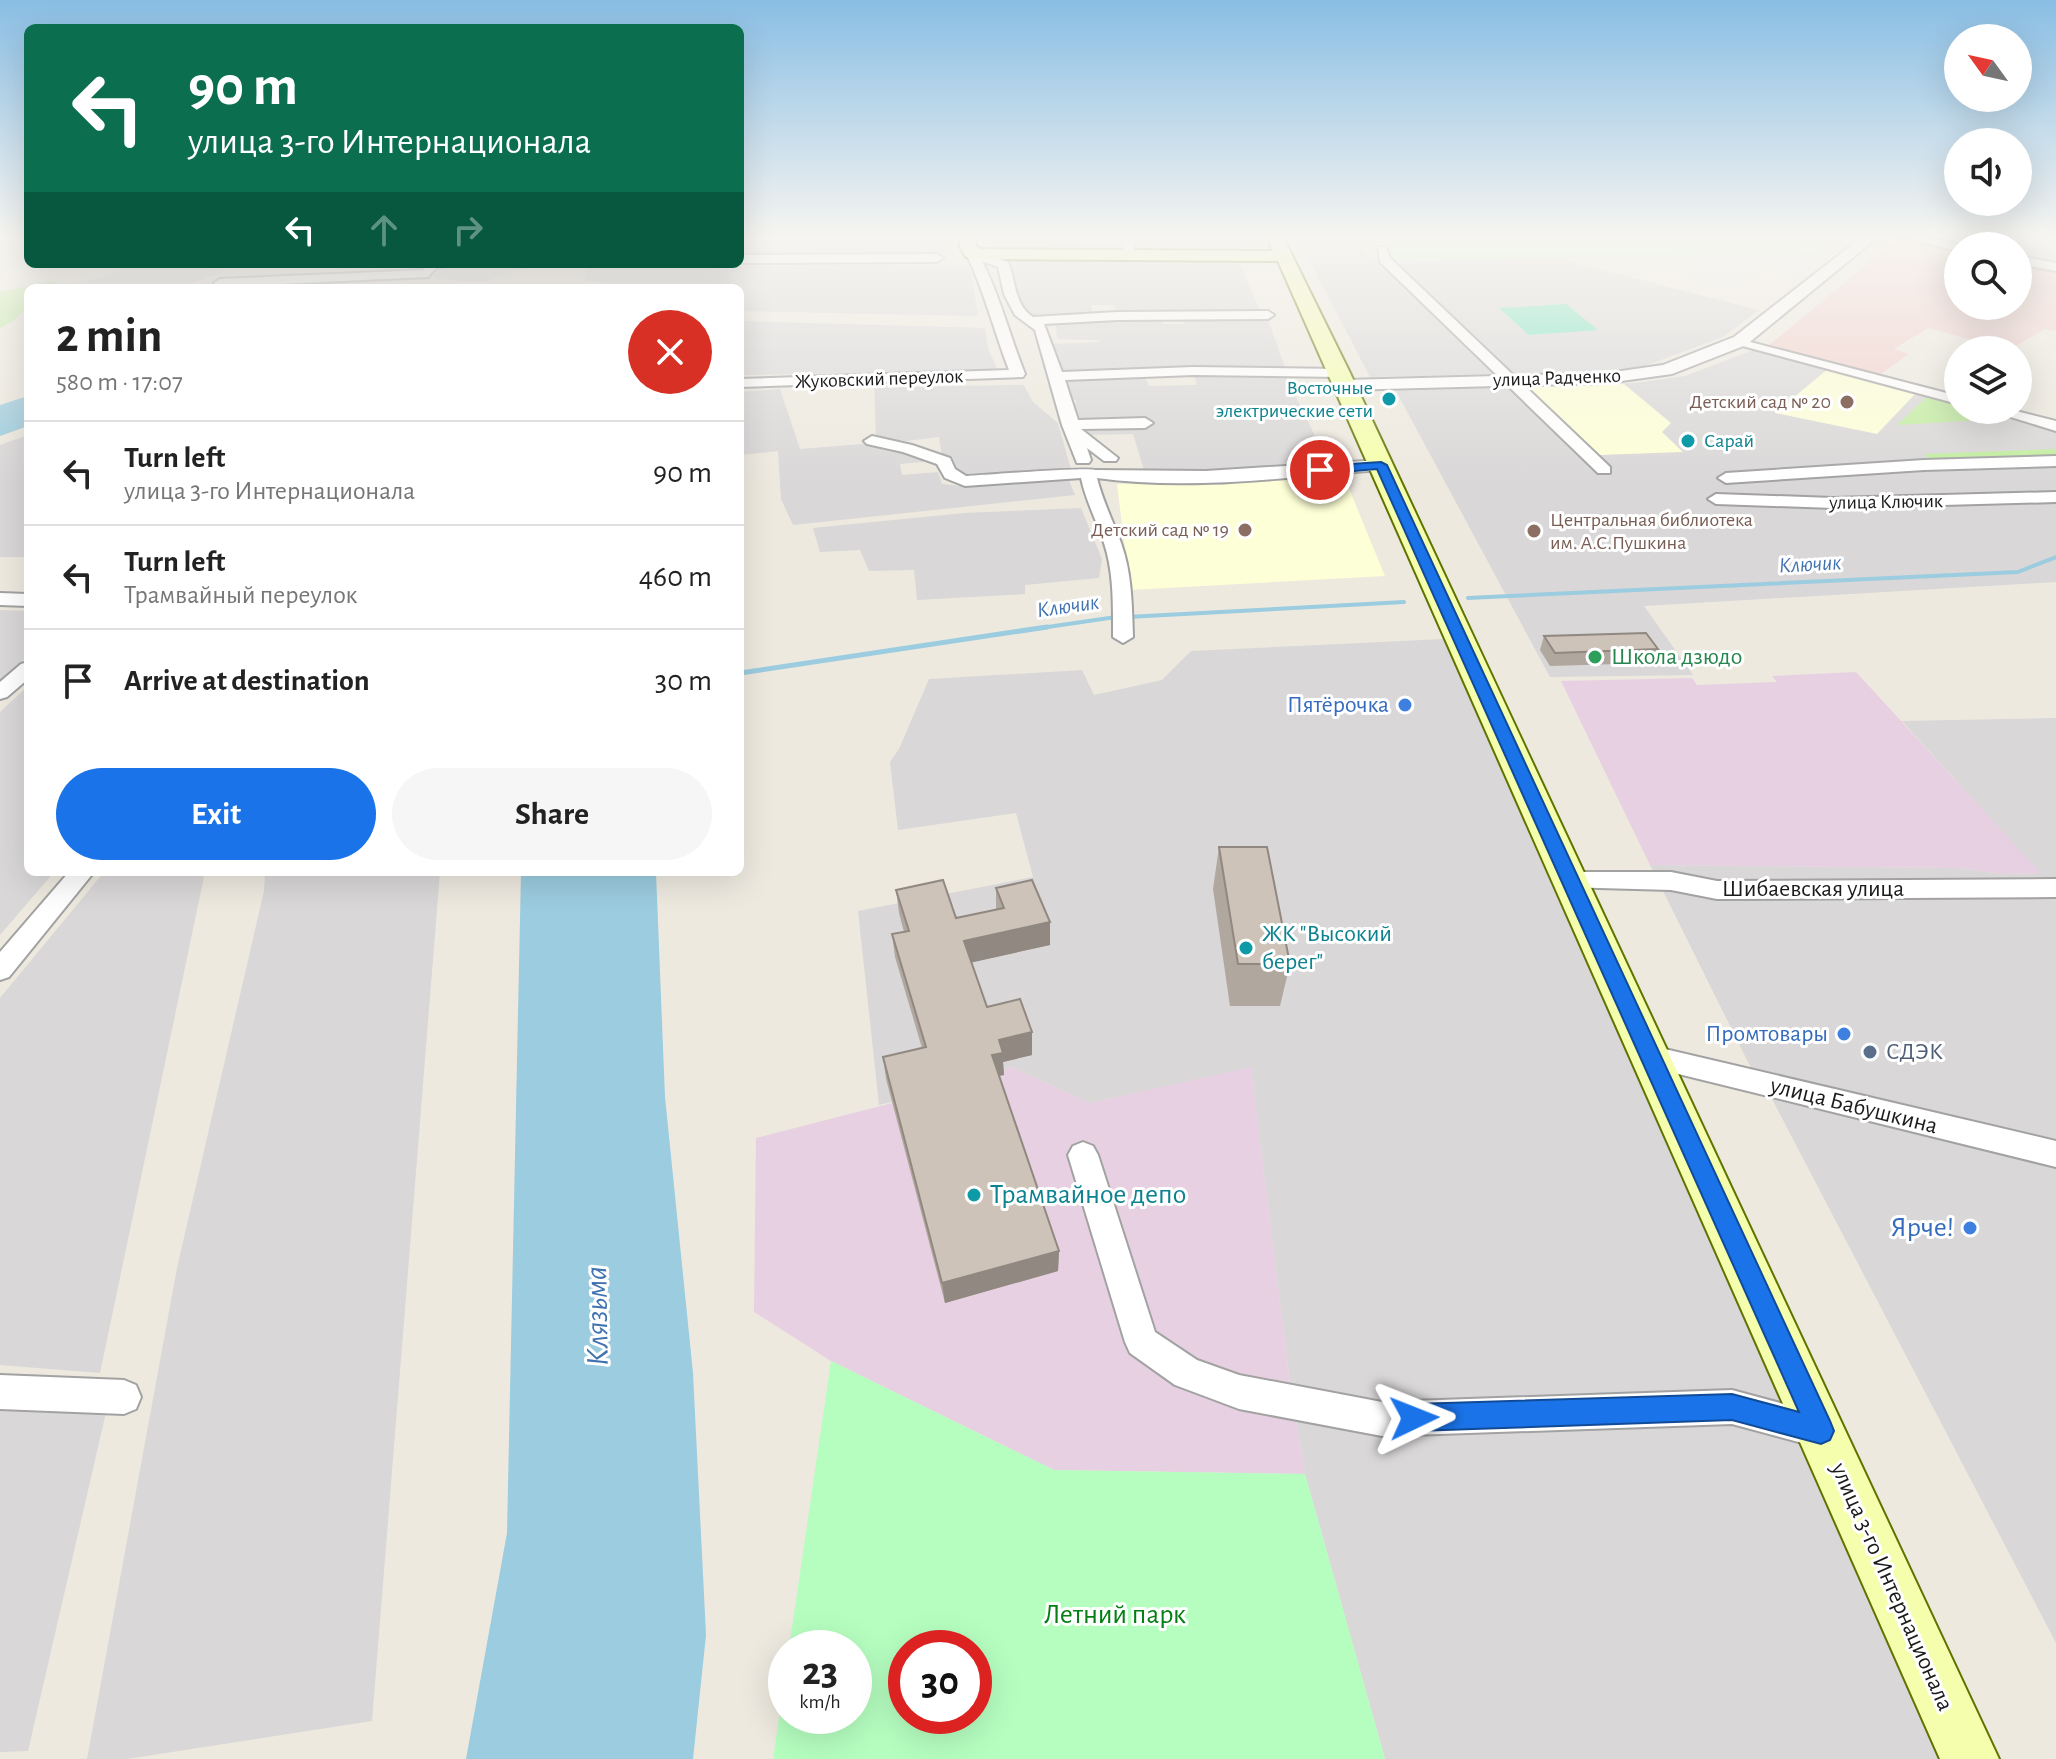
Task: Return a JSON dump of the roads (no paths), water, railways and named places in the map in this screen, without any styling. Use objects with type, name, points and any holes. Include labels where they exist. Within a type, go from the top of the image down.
[{"type":"main road","name":"улица 3-го Интернационала","points":[[1313,319],[1970,1759]]},
{"type":"street","name":"Жуковский переулок","points":[[744,383],[1018,374],[997,319]]},
{"type":"street","points":[[1027,319],[1041,328],[1071,428],[1090,469],[1095,504],[1113,544],[1122,589],[1123,637]]},
{"type":"street","points":[[1030,321],[1063,319]]},
{"type":"street","points":[[1447,319],[1604,470]]},
{"type":"street","name":"улица Радченко","points":[[1342,379],[1511,381],[1607,378],[1666,370],[1740,341],[1768,319]]},
{"type":"street","points":[[1740,341],[1944,396]]},
{"type":"street","points":[[1055,376],[1193,371],[1342,379]]},
{"type":"street","points":[[2032,420],[2056,426]]},
{"type":"street","points":[[1071,428],[1145,423]]},
{"type":"street","points":[[1071,428],[1137,476]]},
{"type":"street","points":[[872,441],[944,461],[954,478],[965,481],[1067,476],[1090,469],[1112,472],[1114,462]]},
{"type":"street","name":"улица Ключик","points":[[1726,478],[1924,465],[2056,461]]},
{"type":"street","points":[[1090,469],[1137,476],[1236,475],[1381,465]]},
{"type":"street","name":"улица Ключик","points":[[1716,499],[1833,503],[2056,497]]},
{"type":"street","points":[[0,599],[24,600]]},
{"type":"street","points":[[0,693],[24,672]]},
{"type":"street","points":[[0,970],[79,876]]},
{"type":"street","name":"Шибаевская улица","points":[[1571,881],[1671,881],[1717,890],[2056,888]]},
{"type":"street","name":"улица Бабушкина","points":[[1652,1057],[2056,1154]]},
{"type":"street","points":[[1083,1155],[1142,1342],[1187,1373],[1239,1392],[1382,1419],[1732,1407],[1821,1431]]},
{"type":"street","points":[[0,1392],[124,1397]]},
{"type":"water","points":[[24,397],[24,427],[0,436],[0,405]]},
{"type":"water","name":"Клязьма","points":[[521,876],[656,876],[665,1097],[693,1373],[706,1635],[693,1759],[466,1759],[507,1533]]},
{"type":"waterway","name":"Ключик","points":[[1468,598],[2018,572],[2056,557]]},
{"type":"waterway","name":"Ключик","points":[[1034,629],[1109,618],[1404,602]]},
{"type":"waterway","name":"Ключик","points":[[744,672],[1047,627]]},
{"type":"place","name":"Восточные электрические сети","points":[[1389,399]]},
{"type":"place","name":"Детский сад № 20","points":[[1847,402]]},
{"type":"place","name":"Сарай","points":[[1688,441]]},
{"type":"place","name":"Детский сад № 19","points":[[1245,530]]},
{"type":"place","name":"Центральная библиотека им. А.С.Пушкина","points":[[1534,531]]},
{"type":"place","name":"Школа дзюдо","points":[[1595,657]]},
{"type":"place","name":"Пятёрочка","points":[[1405,705]]},
{"type":"place","name":"ЖК \"Высокий берег\"","points":[[1246,948]]},
{"type":"place","name":"Промтовары","points":[[1844,1034]]},
{"type":"place","name":"СДЭК","points":[[1870,1052]]},
{"type":"place","name":"Трамвайное депо","points":[[974,1195]]},
{"type":"place","name":"Ярче!","points":[[1970,1228]]},
{"type":"park label","name":"Летний парк","points":[[1115,1615]]}]
